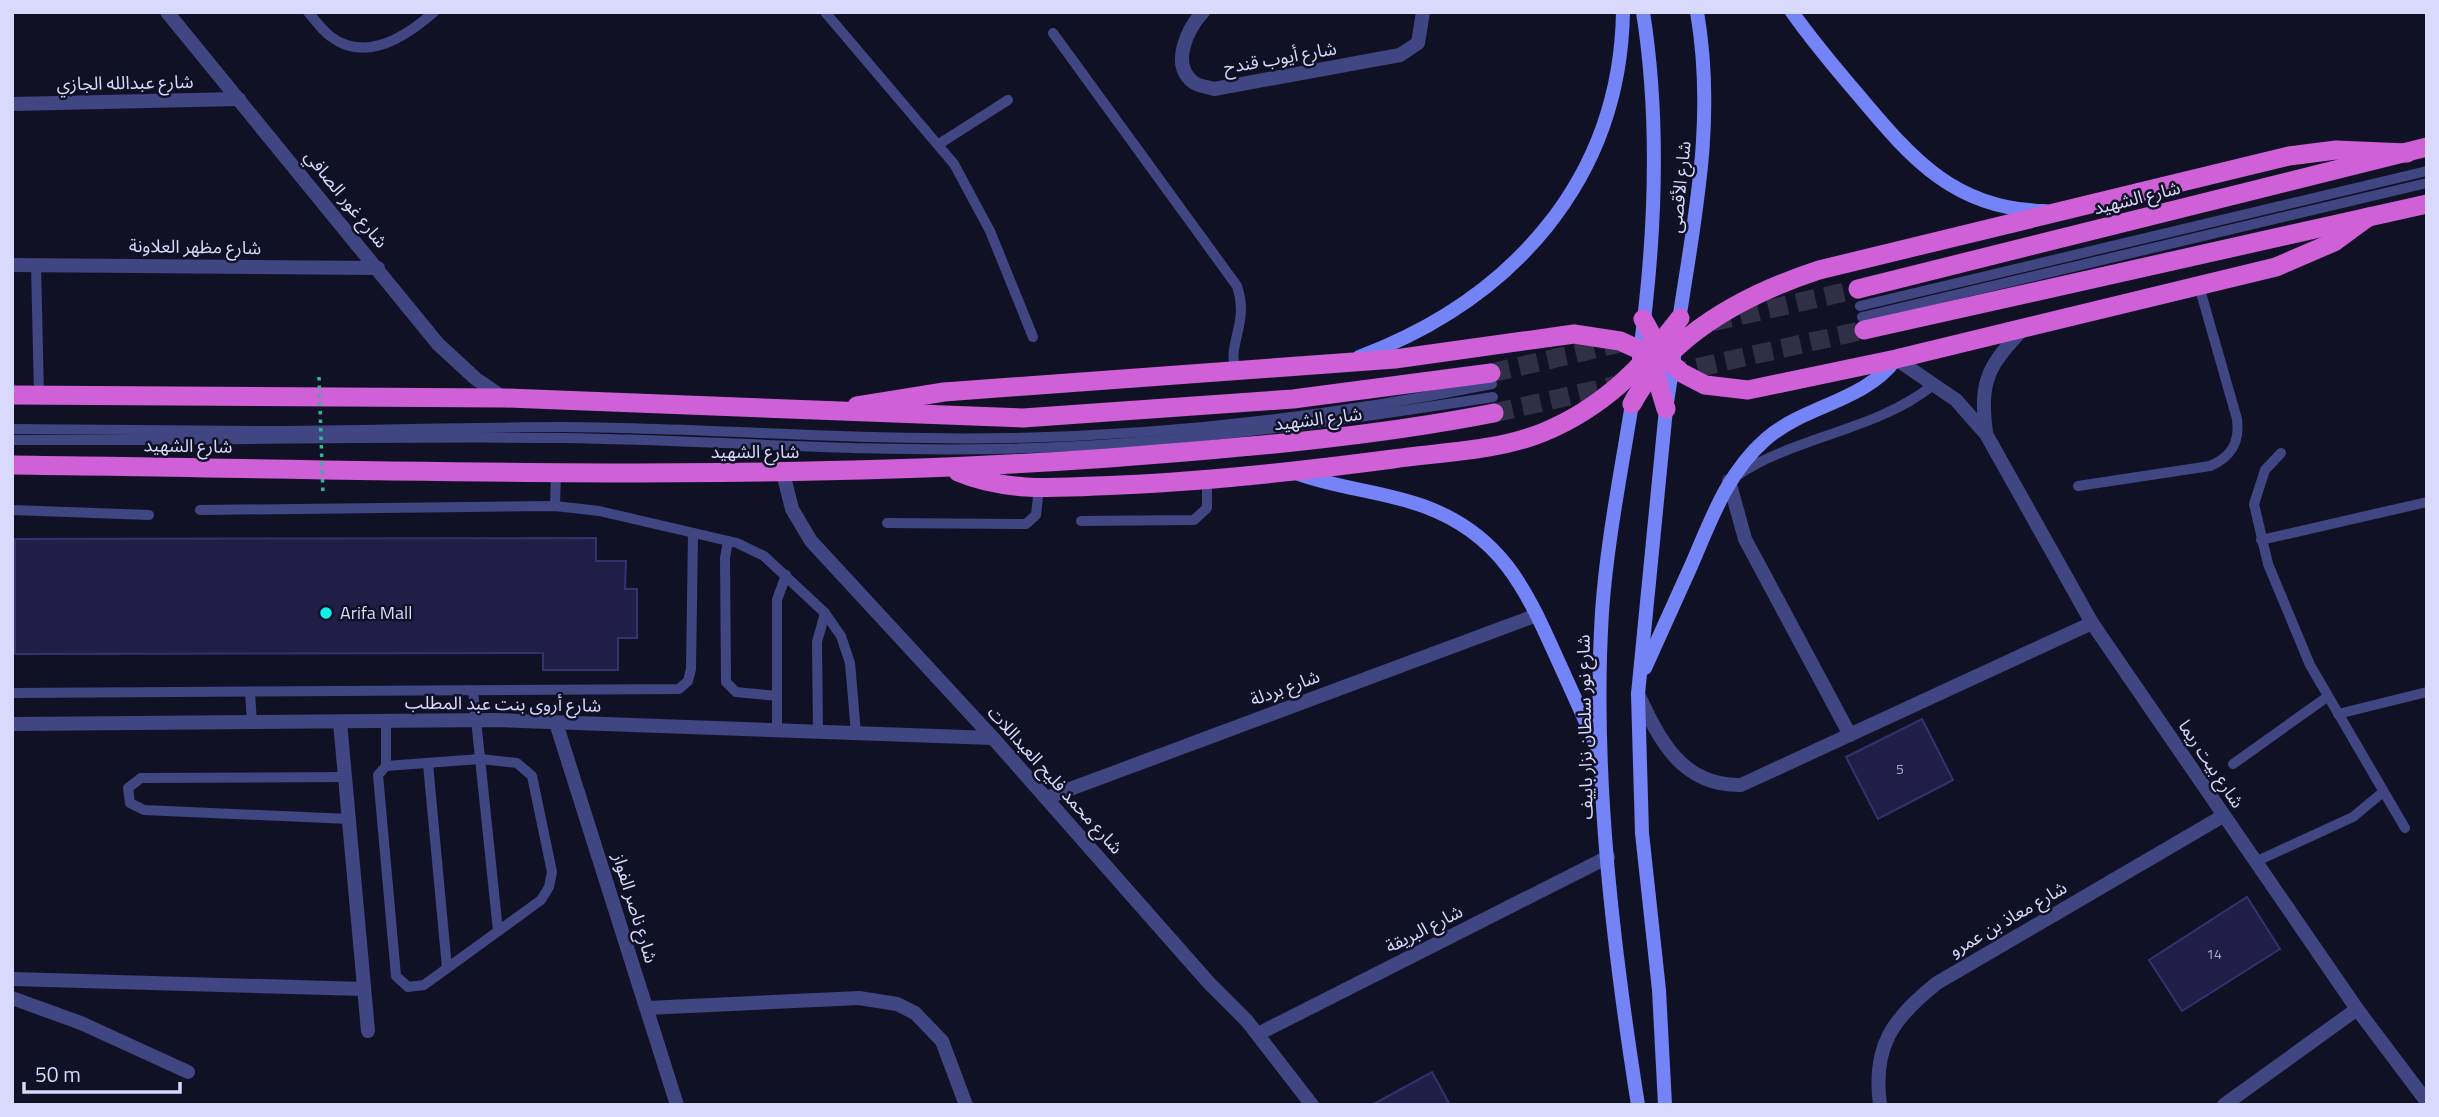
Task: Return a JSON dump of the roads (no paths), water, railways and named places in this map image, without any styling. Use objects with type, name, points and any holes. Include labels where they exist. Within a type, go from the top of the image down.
[{"type":"highway","name":"شارع الشهيد","points":[[1861,311],[2427,147]]},
{"type":"highway","points":[[950,469],[985,482],[1039,488],[1207,480],[1295,472],[1512,442],[1570,420],[1656,358],[1746,300],[1799,277],[2289,156],[2336,150],[2407,153]]},
{"type":"highway","points":[[1861,311],[2427,204]]},
{"type":"highway","points":[[829,412],[944,393],[1447,354],[1574,334],[1620,341],[1705,385],[1748,390],[1896,359],[2296,261],[2334,242],[2368,217]]},
{"type":"highway","points":[[1632,404],[1680,317]]},
{"type":"highway","points":[[1643,319],[1656,358],[1666,409]]},
{"type":"highway","name":"شارع الشهيد","points":[[12,395],[505,398],[975,418],[1047,416],[1281,400],[1491,378]]},
{"type":"highway","name":"شارع الشهيد","points":[[12,465],[783,473],[950,469],[1323,440],[1493,405]]},
{"type":"main road","points":[[1342,363],[1384,347],[1448,315],[1504,274],[1555,219],[1591,154],[1606,118],[1617,72],[1623,12]]},
{"type":"main road","name":"شارع الأقصى","points":[[1643,12],[1654,140],[1653,194],[1643,319]]},
{"type":"main road","name":"شارع الأقصى","points":[[1680,317],[1696,231],[1704,153],[1704,74],[1697,12]]},
{"type":"main road","points":[[1792,12],[1890,135],[1925,168],[1968,193],[1991,202],[2039,211],[2064,212]]},
{"type":"main road","points":[[1639,686],[1729,481],[1752,452],[1776,431],[1803,415],[1865,388],[1888,371],[1896,359]]},
{"type":"main road","name":"شارع نور سلطان نزار باييف","points":[[1632,404],[1602,611],[1600,711],[1608,857],[1621,997],[1638,1105]]},
{"type":"main road","points":[[1665,1105],[1659,990],[1642,832],[1639,686],[1666,409]]},
{"type":"main road","points":[[1295,472],[1336,486],[1424,506],[1449,517],[1492,548],[1526,589],[1603,760]]},
{"type":"street","name":"شارع غور الصافي","points":[[167,12],[450,356],[476,379],[505,398]]},
{"type":"street","name":"شارع أيوب قندح","points":[[1203,12],[1191,25],[1184,44],[1184,68],[1193,82],[1214,89],[1400,55],[1418,43],[1423,12]]},
{"type":"street","name":"شارع عبدالله الجازي","points":[[12,104],[239,99]]},
{"type":"street","name":"شارع مظهر العلاونة","points":[[12,265],[378,268]]},
{"type":"street","name":"شارع بيت ريما","points":[[1986,434],[1982,401],[1986,378],[1997,358],[2025,326]]},
{"type":"street","name":"شارع بيت ريما","points":[[1896,359],[1966,411],[1986,434],[2092,623],[2357,1009],[2427,1102]]},
{"type":"street","name":"شارع محمد فليح العبداللات","points":[[783,473],[792,509],[811,541],[993,738],[1209,983],[1258,1034],[1312,1105]]},
{"type":"street","points":[[1729,481],[1745,539],[1850,734]]},
{"type":"street","name":"شارع بردلة","points":[[1046,798],[1537,615]]},
{"type":"street","points":[[1639,686],[1660,739],[1672,757],[1694,775],[1725,785],[1741,785],[2092,623]]},
{"type":"street","name":"شارع أروى بنت عبد المطلب","points":[[12,724],[476,720],[993,738]]},
{"type":"street","points":[[340,722],[368,1031]]},
{"type":"street","name":"شارع ناصر الفواز","points":[[556,723],[677,1105]]},
{"type":"street","name":"شارع معاذ بن عمرو","points":[[1880,1105],[1878,1064],[1883,1045],[1904,1011],[1919,997],[1937,983],[2223,816]]},
{"type":"street","name":"شارع البريقة","points":[[1258,1034],[1608,857]]},
{"type":"street","points":[[12,979],[364,989]]},
{"type":"street","points":[[12,998],[81,1023],[188,1072]]},
{"type":"street","points":[[647,1008],[859,998],[897,1004],[915,1013],[942,1041],[965,1105]]},
{"type":"street","points":[[2224,1105],[2357,1009]]},
{"type":"lane","points":[[308,12],[330,36],[366,47],[402,38],[434,12]]},
{"type":"lane","points":[[825,12],[939,144],[985,219],[1033,337]]},
{"type":"lane","points":[[1053,33],[1237,286],[1243,319],[1233,356],[1236,372]]},
{"type":"lane","points":[[939,144],[1008,100]]},
{"type":"lane","points":[[1861,311],[2427,171]]},
{"type":"lane","points":[[1861,311],[2427,183]]},
{"type":"lane","points":[[36,265],[39,395]]},
{"type":"lane","points":[[2078,486],[2210,466],[2228,456],[2234,449],[2237,419],[2199,286]]},
{"type":"lane","points":[[12,429],[260,431],[564,427],[863,437],[1025,438],[1103,435],[1287,418],[1380,406],[1491,378]]},
{"type":"lane","points":[[1729,481],[1779,453],[1886,414],[1933,384]]},
{"type":"lane","points":[[12,440],[563,438],[866,449],[1025,449],[1156,442],[1493,405]]},
{"type":"lane","points":[[2281,453],[2265,470],[2255,492],[2254,516],[2261,540],[2294,632],[2327,697],[2405,828]]},
{"type":"lane","points":[[555,506],[556,471]]},
{"type":"lane","points":[[1081,521],[1194,520],[1207,508],[1207,480]]},
{"type":"lane","points":[[887,523],[1026,524],[1036,515],[1039,488]]},
{"type":"lane","points":[[2261,540],[2427,502]]},
{"type":"lane","points":[[200,510],[555,506],[599,511],[728,541],[756,551],[786,575],[825,613],[847,649],[856,733]]},
{"type":"lane","points":[[12,510],[149,514]]},
{"type":"lane","points":[[12,694],[673,690],[684,685],[691,669],[693,533]]},
{"type":"lane","points":[[728,541],[725,558],[726,682],[736,692],[777,696]]},
{"type":"lane","points":[[777,730],[777,600],[786,575]]},
{"type":"lane","points":[[818,732],[817,642],[825,613]]},
{"type":"lane","points":[[473,691],[498,931]]},
{"type":"lane","points":[[250,692],[251,723]]},
{"type":"lane","points":[[2338,715],[2427,692]]},
{"type":"lane","points":[[2233,764],[2327,697]]},
{"type":"lane","points":[[386,721],[386,766],[378,775],[377,782],[396,976],[403,985],[419,987],[541,900],[549,887],[552,872],[532,776],[517,763],[480,759],[386,766]]},
{"type":"lane","points":[[428,764],[447,968]]},
{"type":"lane","points":[[345,777],[141,778],[128,788],[127,796],[136,809],[144,810],[349,819]]},
{"type":"lane","points":[[2255,862],[2353,817],[2383,792]]},
{"type":"tunnel","points":[[1712,322],[1858,289]]},
{"type":"tunnel","points":[[1669,374],[1864,330]]},
{"type":"tunnel","points":[[1491,373],[1625,342]]},
{"type":"tunnel","points":[[1494,413],[1622,384]]},
{"type":"place","name":"Arifa Mall","points":[[326,613]]}]
